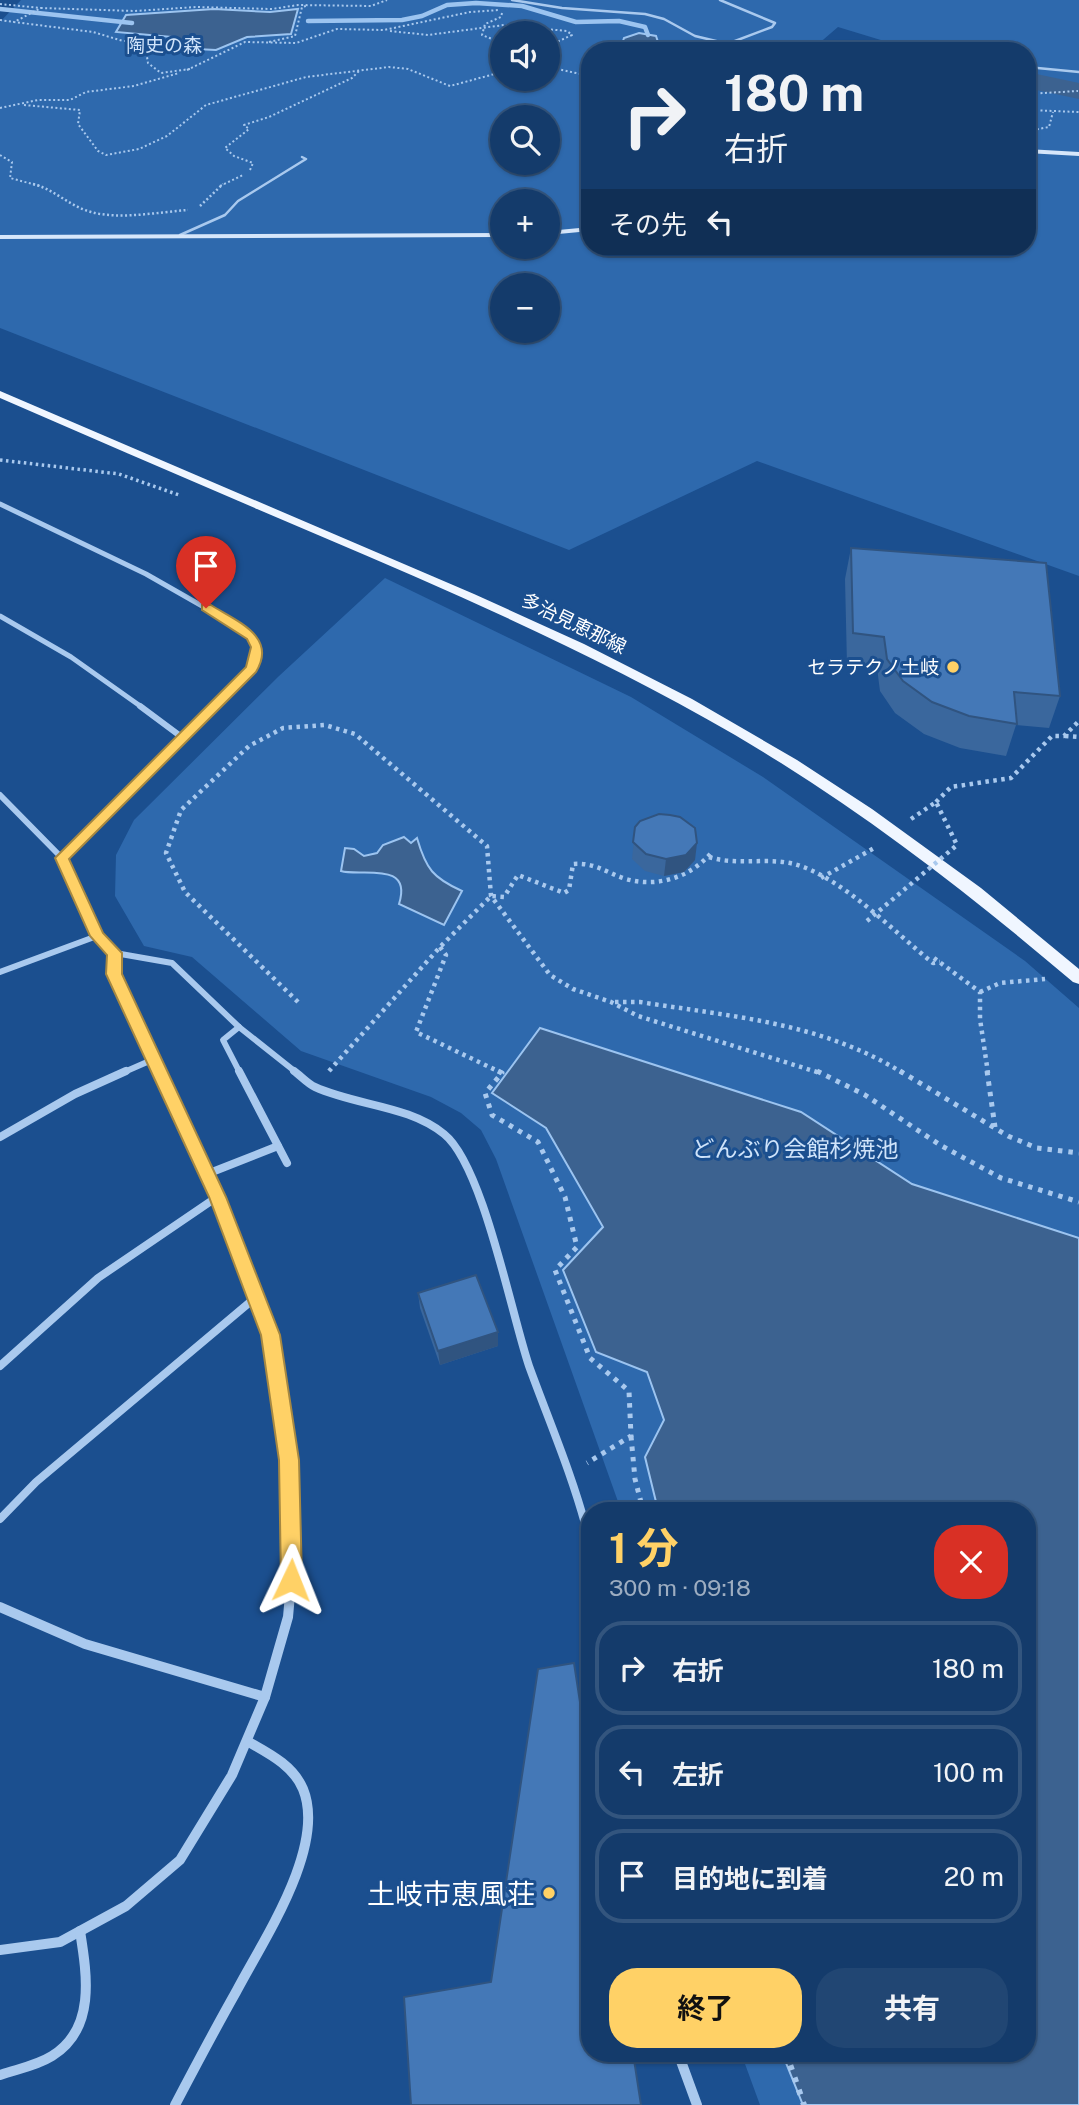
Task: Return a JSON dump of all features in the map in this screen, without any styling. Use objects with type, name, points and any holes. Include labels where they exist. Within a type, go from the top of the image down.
[{"type":"main road","name":"多治見恵那線","points":[[0,394],[559,636],[677,697],[791,762],[871,815],[953,873],[1079,978]]},
{"type":"street","points":[[1036,152],[1079,154]]},
{"type":"street","points":[[560,232],[581,230]]},
{"type":"street","points":[[0,237],[490,235]]},
{"type":"street","points":[[0,504],[110,553],[230,621],[253,637],[257,647],[256,660],[251,669],[62,858]]},
{"type":"street","points":[[0,616],[93,673],[183,738]]},
{"type":"street","points":[[0,795],[62,858],[97,936],[115,953],[172,963],[239,1027],[314,1087],[407,1114],[442,1132],[459,1147],[475,1183],[529,1365],[570,1472],[581,1511]]},
{"type":"street","points":[[0,972],[97,936]]},
{"type":"street","points":[[0,1950],[60,1942],[126,1906],[180,1860],[232,1775],[265,1697],[288,1617],[293,1561],[287,1448],[271,1335],[217,1197],[114,974],[115,953]]},
{"type":"street","points":[[239,1027],[223,1040],[287,1163]]},
{"type":"street","points":[[0,1137],[75,1094],[154,1059]]},
{"type":"street","points":[[206,1174],[278,1146]]},
{"type":"street","points":[[0,1366],[98,1278],[217,1197]]},
{"type":"street","points":[[0,1520],[36,1482],[256,1297]]},
{"type":"street","points":[[0,1608],[85,1644],[265,1697]]},
{"type":"street","points":[[175,2105],[284,1900],[305,1842],[306,1798],[296,1775],[278,1759],[247,1741]]},
{"type":"street","points":[[0,2075],[53,2056],[69,2041],[80,2025],[86,2008],[87,1977],[80,1931]]},
{"type":"street","points":[[681,2062],[697,2105]]},
{"type":"lane","points":[[512,0],[562,8],[645,14],[664,19],[695,36],[719,42]]},
{"type":"lane","points":[[720,0],[775,23],[772,27],[732,42]]},
{"type":"lane","points":[[1036,68],[1079,72]]},
{"type":"lane","points":[[180,235],[225,215],[249,193],[305,163],[306,159],[302,157]]},
{"type":"path","points":[[0,4],[39,9],[83,7],[135,11],[371,6],[387,0]]},
{"type":"path","points":[[269,42],[295,36],[302,6],[324,5]]},
{"type":"path","points":[[14,22],[39,9]]},
{"type":"path","points":[[384,30],[448,19],[470,12],[505,9],[500,17],[488,21],[483,27],[482,34],[490,38]]},
{"type":"path","points":[[0,20],[93,32],[123,41],[167,41],[173,46],[170,49],[146,51],[148,63],[161,72],[190,69]]},
{"type":"path","points":[[0,108],[45,99],[70,100],[86,92],[134,86],[190,69],[246,42],[308,41],[337,29],[428,35],[490,26]]},
{"type":"path","points":[[560,30],[572,35],[560,40]]},
{"type":"path","points":[[19,105],[80,110],[78,124],[98,151],[106,155],[139,149],[167,136],[206,104],[306,77],[389,66],[408,69],[450,86],[490,75]]},
{"type":"path","points":[[0,155],[12,162],[10,178],[46,187],[61,200],[90,212],[108,215],[190,210],[199,206],[220,185],[254,167],[253,163],[234,156],[225,148],[249,129],[244,125],[277,114],[352,78],[360,70]]},
{"type":"path","points":[[560,71],[581,71]]},
{"type":"path","points":[[1036,94],[1069,94],[1079,90]]},
{"type":"path","points":[[1036,111],[1079,113]]},
{"type":"path","points":[[1036,129],[1049,127],[1053,112]]},
{"type":"path","points":[[0,460],[18,458],[118,473],[159,491],[188,495]]},
{"type":"path","points":[[1064,736],[1079,721]]},
{"type":"path","points":[[298,1002],[185,892],[166,853],[181,810],[249,746],[283,728],[325,725],[355,734],[487,846],[491,896],[550,975],[573,989],[611,1002],[638,1016],[814,1070],[865,1095],[940,1144],[1001,1178],[1079,1202]]},
{"type":"path","points":[[911,819],[936,803],[951,787],[1011,778],[1052,736],[1079,737]]},
{"type":"path","points":[[867,921],[957,845],[949,834],[944,811],[936,803]]},
{"type":"path","points":[[821,878],[877,846]]},
{"type":"path","points":[[314,1087],[440,947],[491,896],[504,897],[518,875],[564,893],[569,890],[573,864],[578,863],[601,866],[627,880],[681,880],[695,872],[710,855],[723,863],[747,859],[796,864],[821,878],[933,963],[940,962]]},
{"type":"path","points":[[440,947],[446,955],[416,1032],[502,1073],[485,1093],[492,1115],[538,1142],[565,1197],[577,1247],[555,1270],[590,1358],[629,1391],[635,1479],[641,1502]]},
{"type":"path","points":[[934,958],[980,992]]},
{"type":"path","points":[[980,992],[1000,983],[1039,982],[1052,976]]},
{"type":"path","points":[[980,992],[980,1019],[995,1128]]},
{"type":"path","points":[[611,1002],[640,1002],[793,1027],[847,1043],[909,1074],[995,1128],[1034,1147],[1079,1153]]},
{"type":"path","points":[[570,1472],[631,1436]]},
{"type":"path","points":[[789,2062],[804,2105]]},
{"type":"green space","name":"陶史の森","points":[[21,0],[1079,0],[1079,576],[757,461],[569,550],[0,328],[0,22]]},
{"type":"green space","name":"どんぶり会館杉焼池","points":[[385,578],[631,697],[763,777],[1025,961],[1079,1008],[1079,2105],[760,2105],[744,2062],[1036,2062],[1036,1502],[618,1502],[496,1159],[481,1130],[461,1113],[431,1097],[301,1051],[192,957],[144,946],[115,896],[116,855],[134,820],[279,676]]},
{"type":"shaded area","points":[[214,9],[270,12],[298,9],[291,34],[247,37],[216,50],[196,49],[193,44],[172,37],[116,32],[126,15]]},
{"type":"shaded area","points":[[639,33],[656,36],[658,42],[623,42],[624,38]]},
{"type":"shaded area","points":[[404,837],[411,843],[417,838],[424,858],[437,877],[462,891],[444,925],[399,904],[399,881],[392,876],[341,871],[345,848],[354,849],[364,856],[377,853],[383,845]]},
{"type":"shaded area","points":[[540,1028],[801,1112],[912,1184],[1079,1238],[1079,2105],[803,2105],[786,2062],[1036,2062],[1036,1502],[656,1502],[645,1457],[664,1420],[647,1372],[596,1352],[563,1270],[603,1227],[546,1128],[492,1093]]},
{"type":"building","name":"セラテクノ土岐","points":[[851,548],[1046,563],[1060,696],[1014,692],[1017,724],[969,716],[932,702],[903,681],[887,659],[884,637],[853,633]]},
{"type":"building","points":[[659,814],[680,817],[695,828],[697,843],[686,855],[666,859],[646,854],[633,842],[635,827],[640,821]]},
{"type":"building","points":[[476,1275],[498,1332],[438,1351],[418,1293]]},
{"type":"building","name":"土岐市恵風荘","points":[[574,1663],[581,1708],[581,2062],[634,2062],[641,2105],[411,2105],[404,1997],[491,1982],[538,1669]]},
{"type":"waterway","points":[[308,21],[402,20],[422,16],[447,5],[476,3],[522,6],[576,22],[619,21],[645,27],[648,35]]},
{"type":"waterway","points":[[0,9],[132,23]]},
{"type":"waterway","points":[[1036,82],[1079,91]]},
{"type":"place","name":"セラテクノ土岐","points":[[953,667]]},
{"type":"place","name":"土岐市恵風荘","points":[[549,1893]]},
{"type":"route","points":[[206,608],[253,637],[257,647],[256,660],[251,669],[243,680],[62,858],[97,936],[115,953],[114,974],[217,1197],[271,1335],[289,1460],[293,1561],[291,1580]]}]
